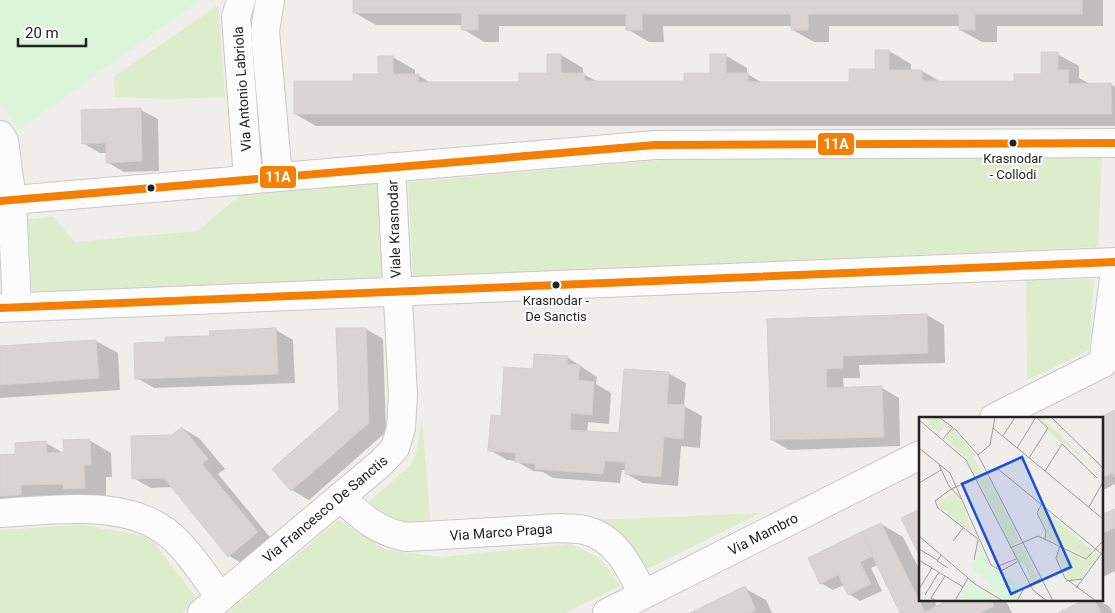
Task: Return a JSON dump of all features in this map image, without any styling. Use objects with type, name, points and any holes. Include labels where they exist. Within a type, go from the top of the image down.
[{"type":"street","name":"Via Antonio Labriola","points":[[241,0],[236,17],[248,179]]},
{"type":"street","name":"Via Antonio Labriola","points":[[270,0],[265,31],[278,176]]},
{"type":"street","points":[[0,135],[4,141],[6,200]]},
{"type":"street","name":"Viale Krasnodar","points":[[1115,143],[655,144],[6,200],[8,308],[1115,262]]},
{"type":"street","name":"Viale Krasnodar","points":[[391,167],[396,292]]},
{"type":"street","points":[[996,417],[1103,363],[1115,271]]},
{"type":"street","name":"Via Francesco De Sanctis","points":[[211,605],[381,464],[395,448],[401,428],[403,395],[396,292]]},
{"type":"street","name":"Via Mambro","points":[[606,613],[919,456]]},
{"type":"street","name":"Via Marco Praga","points":[[340,497],[374,526],[389,534],[406,537],[560,528],[585,530],[604,538],[624,557],[644,594]]},
{"type":"street","points":[[0,513],[82,509],[122,513],[141,518],[170,534],[184,549],[211,605]]},
{"type":"green space","points":[[0,0],[200,0],[19,130],[0,103]]},
{"type":"green space","points":[[218,5],[225,97],[168,99],[115,97],[114,77]]},
{"type":"green space","points":[[1102,156],[1098,247],[413,277],[408,182],[662,160]]},
{"type":"green space","points":[[377,183],[384,280],[32,293],[28,219],[53,217],[75,242],[198,231],[240,195]]},
{"type":"green space","points":[[1094,279],[1089,350],[1027,380],[1026,280]]},
{"type":"green space","points":[[422,418],[431,528],[408,527],[365,505],[411,465],[417,450]]},
{"type":"green space","points":[[761,513],[645,570],[629,542],[599,520]]},
{"type":"green space","points":[[339,520],[386,550],[441,557],[571,544],[600,558],[620,586],[565,613],[227,613]]},
{"type":"green space","points":[[82,525],[150,537],[198,600],[182,613],[0,613],[0,530]]},
{"type":"building","points":[[353,0],[1082,0],[1082,14],[975,14],[975,30],[959,30],[959,14],[808,14],[808,30],[791,30],[791,14],[642,14],[642,30],[626,30],[626,14],[478,14],[478,30],[461,30],[462,13],[353,13]]},
{"type":"building","points":[[875,50],[889,50],[889,70],[922,70],[922,81],[1014,81],[1014,74],[1041,74],[1041,52],[1058,52],[1058,70],[1069,70],[1068,84],[1111,83],[1112,114],[294,114],[294,81],[353,81],[353,74],[378,74],[378,56],[393,56],[393,74],[419,74],[418,82],[519,82],[519,73],[547,73],[547,54],[561,54],[561,73],[584,73],[585,81],[684,81],[684,73],[710,73],[710,54],[726,54],[726,73],[748,73],[748,82],[849,82],[849,69],[875,69]]},
{"type":"building","points":[[141,108],[142,161],[106,163],[106,143],[82,144],[81,110]]},
{"type":"building","points":[[927,314],[928,353],[843,356],[843,368],[826,369],[827,388],[882,386],[884,437],[771,440],[767,319]]},
{"type":"building","points":[[276,328],[278,374],[135,379],[134,343],[165,342],[165,337],[210,336],[209,331]]},
{"type":"building","points":[[336,328],[366,328],[369,423],[291,491],[272,469],[339,410]]},
{"type":"building","points":[[96,340],[99,378],[0,385],[0,346]]},
{"type":"building","points":[[534,354],[568,356],[567,364],[580,365],[578,380],[594,382],[592,415],[571,413],[570,430],[619,433],[624,369],[669,372],[667,404],[685,405],[683,439],[664,437],[661,477],[625,474],[625,462],[605,461],[603,474],[535,469],[535,464],[515,462],[516,453],[488,451],[491,415],[501,416],[504,367],[533,369]]},
{"type":"building","points":[[1115,410],[1115,477],[1113,473],[1104,477],[1102,474],[1101,417]]},
{"type":"building","points":[[182,427],[208,459],[202,464],[258,532],[228,557],[164,478],[132,479],[131,436],[172,435]]},
{"type":"building","points":[[90,439],[91,465],[84,465],[85,488],[63,489],[63,484],[21,485],[21,495],[0,496],[0,455],[15,454],[15,443],[46,441],[47,453],[64,452],[63,440]]},
{"type":"building","points":[[919,509],[919,555],[901,518]]},
{"type":"building","points":[[1115,509],[1115,528],[1102,534],[1102,515]]},
{"type":"building","points":[[881,523],[925,612],[943,603],[942,600],[991,600],[994,606],[980,613],[900,613],[861,532]]},
{"type":"building","points":[[861,532],[873,556],[860,562],[871,584],[848,595],[838,575],[820,584],[808,558]]},
{"type":"building","points":[[745,586],[756,610],[749,613],[690,613]]},
{"type":"building","points":[[1084,600],[1094,600],[1101,613],[1058,613]]},
{"type":"transit line","name":"11A","points":[[0,201],[655,145],[1115,143]]},
{"type":"transit line","name":"11A","points":[[0,308],[1115,262]]},
{"type":"place","name":"Krasnodar - Collodi","points":[[1013,143]]},
{"type":"place","name":"Krasnodar - De Sanctis","points":[[556,285]]}]
